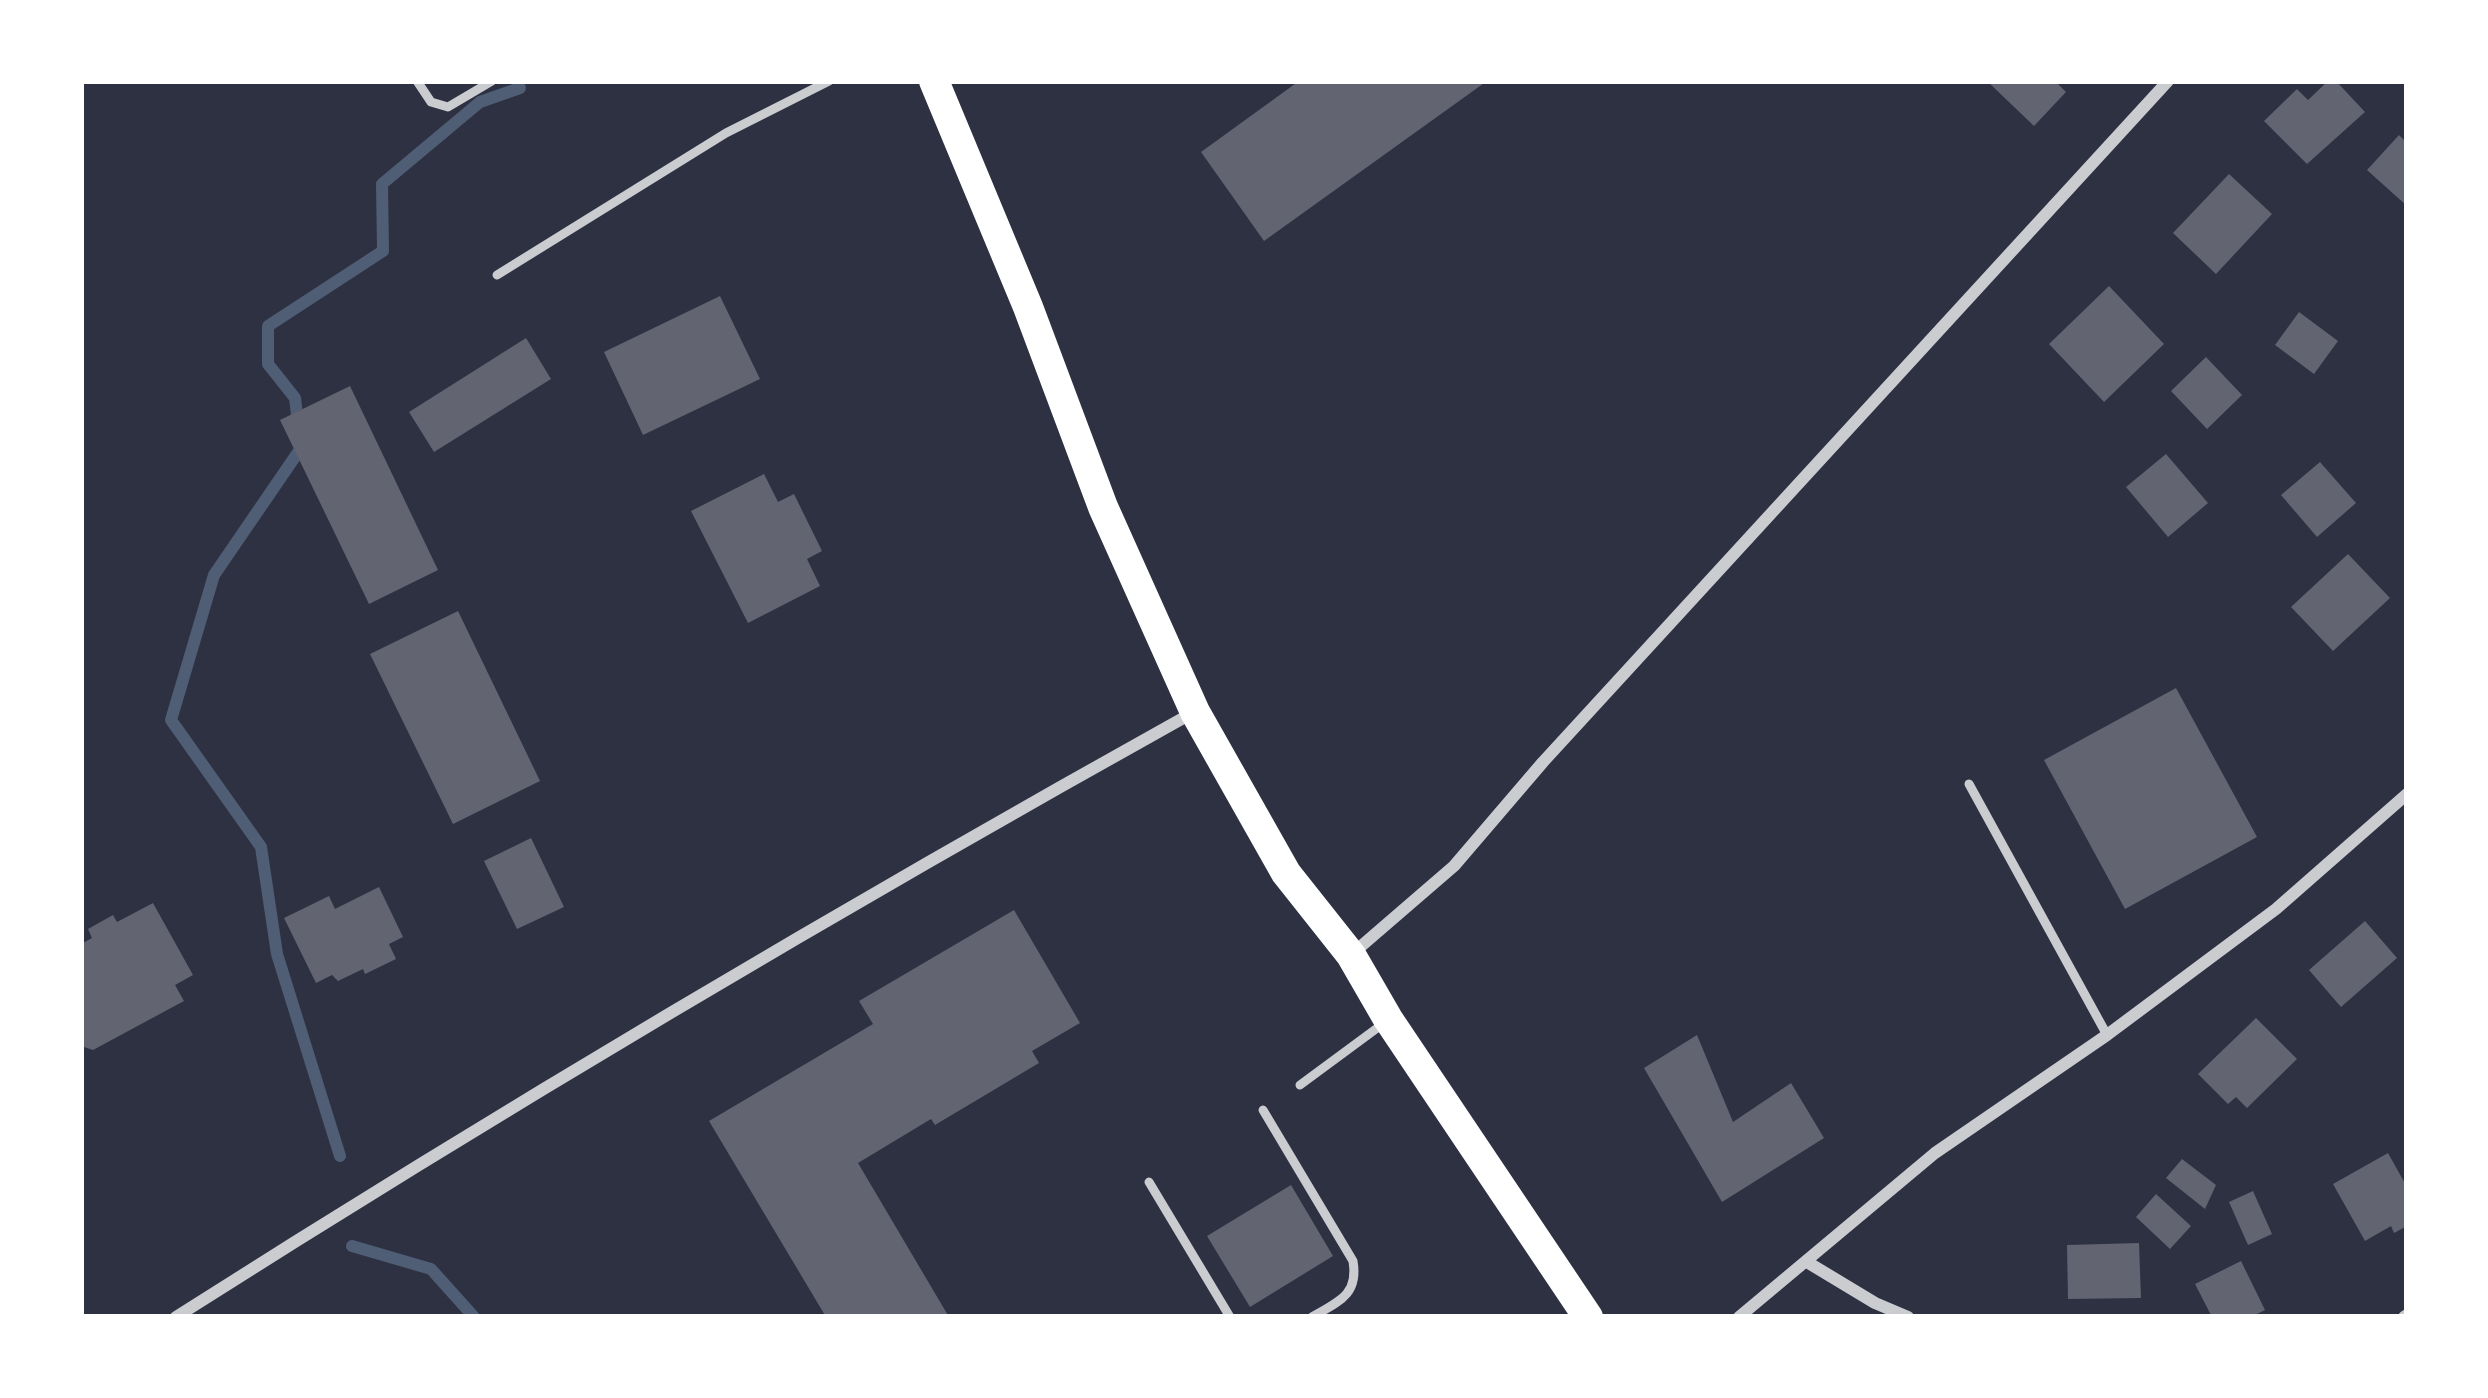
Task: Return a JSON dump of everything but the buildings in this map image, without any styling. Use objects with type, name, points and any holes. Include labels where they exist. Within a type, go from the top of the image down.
[{"type":"main road","points":[[934,81],[1112,527],[1195,712],[1286,873],[1351,955],[1388,1019],[1588,1317]]},
{"type":"street","points":[[1351,955],[1454,866],[1543,762],[2168,81]]},
{"type":"street","points":[[176,1317],[608,1048],[1195,712]]},
{"type":"street","points":[[1744,1316],[1935,1153],[2107,1035],[2276,909],[2407,794]]},
{"type":"street","points":[[1807,1262],[1908,1317]]},
{"type":"lane","points":[[417,81],[431,102],[448,107],[492,81]]},
{"type":"lane","points":[[496,274],[726,133],[829,81]]},
{"type":"lane","points":[[1969,784],[2107,1035]]},
{"type":"lane","points":[[1300,1085],[1388,1019]]},
{"type":"lane","points":[[1263,1110],[1353,1261],[1356,1279],[1349,1295],[1312,1317]]},
{"type":"lane","points":[[1149,1182],[1230,1317]]},
{"type":"waterway","points":[[340,1156],[277,954],[261,847],[171,720],[214,575],[301,448],[295,398],[268,364],[268,326],[383,251],[382,184],[480,102],[520,88]]},
{"type":"waterway","points":[[352,1246],[431,1269],[474,1317]]}]
